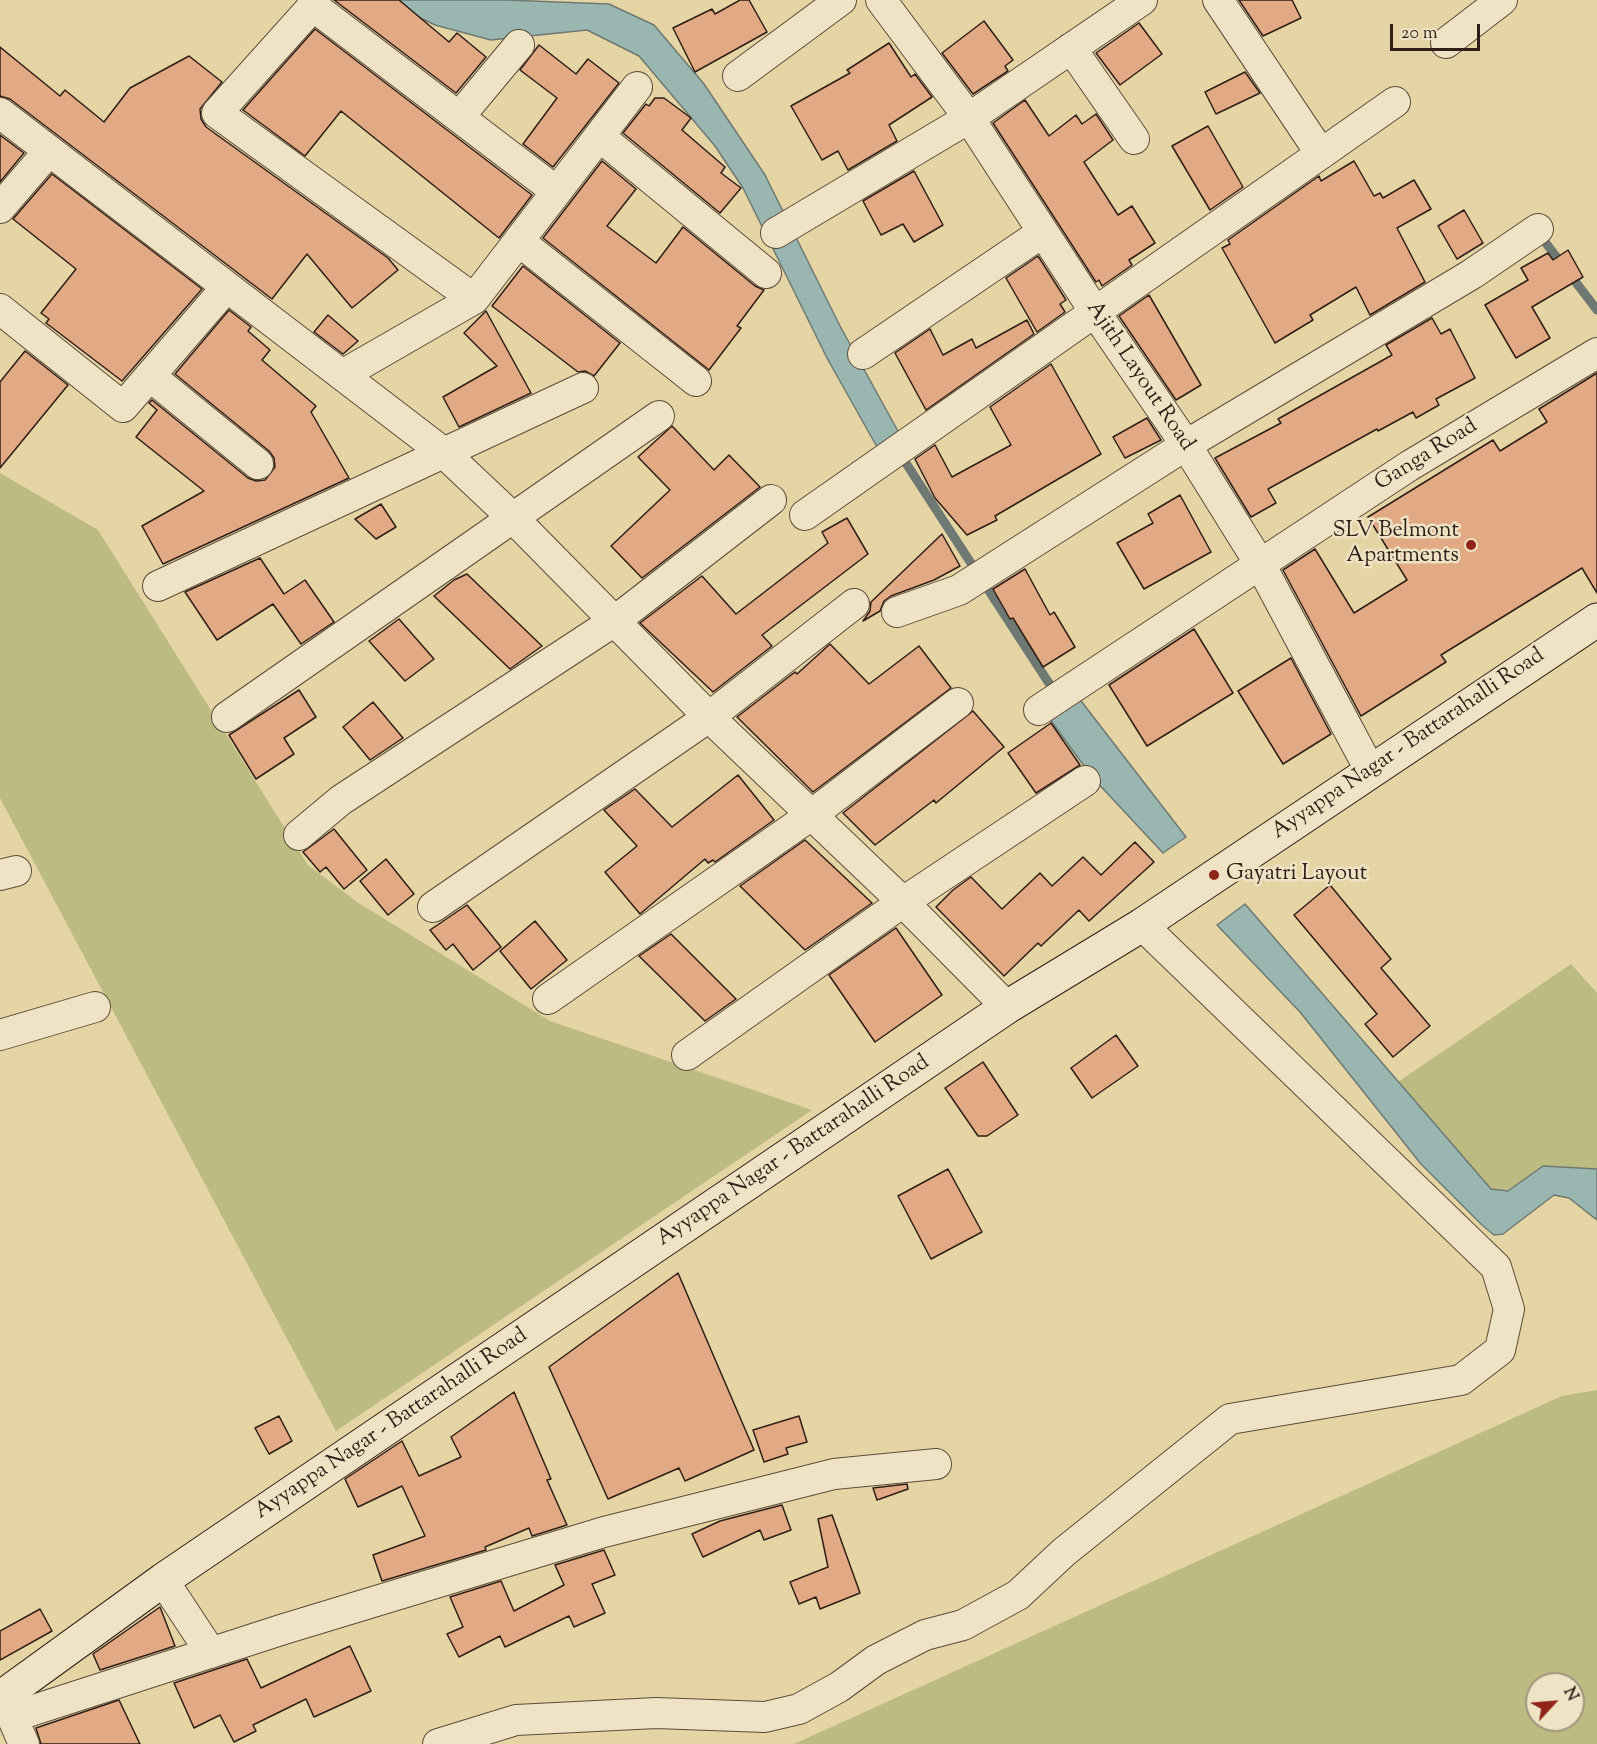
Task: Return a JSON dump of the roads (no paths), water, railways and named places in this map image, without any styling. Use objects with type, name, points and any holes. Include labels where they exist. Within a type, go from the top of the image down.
[{"type":"main road","name":"Ayyappa Nagar - Battarahalli Road","points":[[4,1699],[163,1580],[1007,1006],[1142,925],[1597,620]]},
{"type":"street","points":[[738,76],[841,0]]},
{"type":"street","points":[[776,233],[969,118],[1142,0]]},
{"type":"street","points":[[1218,0],[1321,154]]},
{"type":"street","points":[[1446,43],[1502,0]]},
{"type":"street","name":"Ajith Layout Road","points":[[894,5],[1095,312],[1186,445],[1260,564],[1370,770]]},
{"type":"street","points":[[474,299],[217,113],[313,6],[556,190]]},
{"type":"street","points":[[459,117],[519,45]]},
{"type":"street","points":[[1071,48],[1134,140]]},
{"type":"street","points":[[342,375],[474,299],[637,87]]},
{"type":"street","points":[[805,515],[1395,102]]},
{"type":"street","points":[[0,113],[444,453],[616,620],[709,717],[810,816],[903,902],[1007,1006]]},
{"type":"street","points":[[599,136],[766,273]]},
{"type":"street","points":[[0,208],[49,151]]},
{"type":"street","points":[[897,612],[959,590],[1186,445],[1472,273],[1538,229]]},
{"type":"street","points":[[863,354],[1043,232]]},
{"type":"street","points":[[520,242],[696,381]]},
{"type":"street","points":[[5,323],[123,407],[226,288]]},
{"type":"street","name":"Ganga Road","points":[[1039,710],[1409,466],[1597,353]]},
{"type":"street","points":[[150,376],[258,464]]},
{"type":"street","points":[[158,586],[583,388]]},
{"type":"street","points":[[227,717],[658,416]]},
{"type":"street","points":[[299,835],[340,800],[616,620],[771,500]]},
{"type":"street","points":[[434,907],[709,717],[854,604]]},
{"type":"street","points":[[548,999],[810,816],[958,703]]},
{"type":"street","points":[[687,1055],[903,902],[1085,781]]},
{"type":"street","points":[[438,1744],[516,1720],[656,1713],[765,1717],[799,1710],[839,1687],[876,1660],[925,1635],[963,1625],[1018,1595],[1064,1552],[1230,1419],[1461,1380],[1500,1350],[1509,1310],[1496,1268],[1142,925]]},
{"type":"street","points":[[0,1035],[95,1007]]},
{"type":"street","points":[[24,1744],[4,1699],[211,1653],[604,1532],[834,1474],[936,1464]]},
{"type":"street","points":[[163,1580],[211,1653]]},
{"type":"water","points":[[384,0],[506,0],[609,4],[654,25],[704,84],[765,175],[840,326],[904,442],[881,454],[827,358],[743,188],[715,146],[639,56],[587,30],[491,40],[435,25]]},
{"type":"water","points":[[1078,697],[1186,837],[1163,853],[1093,778],[1046,714]]},
{"type":"water","points":[[1245,904],[1491,1189],[1508,1191],[1543,1166],[1597,1169],[1597,1220],[1569,1198],[1554,1195],[1503,1234],[1494,1235],[1483,1226],[1421,1164],[1300,1012],[1217,925]]},
{"type":"waterway","points":[[1542,238],[1597,310]]},
{"type":"waterway","points":[[900,454],[1056,694]]},
{"type":"place","name":"SLV Belmont Apartments","points":[[1471,545]]},
{"type":"place","name":"Gayatri Layout","points":[[1214,875]]}]
